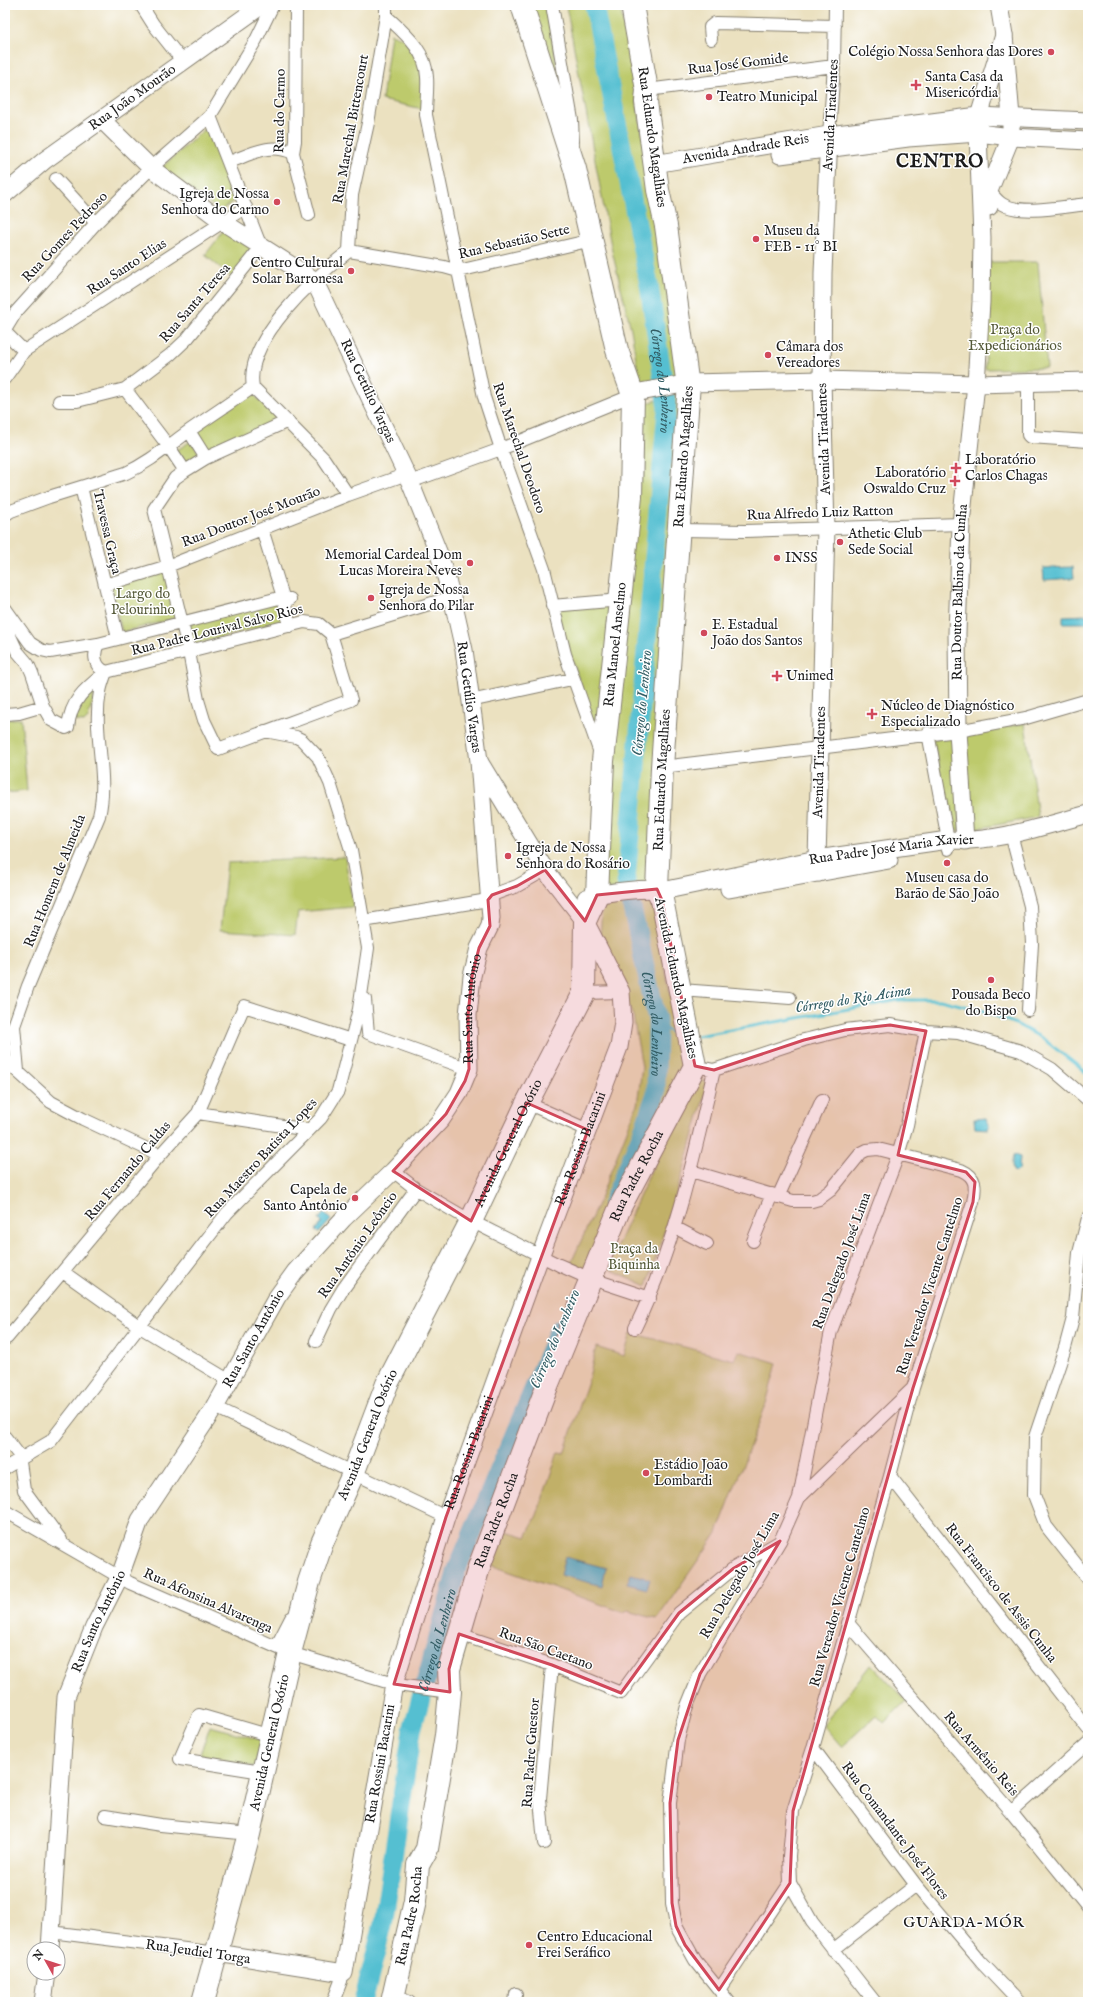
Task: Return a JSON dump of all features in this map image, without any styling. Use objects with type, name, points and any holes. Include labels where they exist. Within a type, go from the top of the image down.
[{"type":"highway","points":[[522,5],[575,170],[617,350],[636,394]]},
{"type":"highway","name":"Rua Eduardo Magalhães","points":[[632,5],[646,90],[646,102],[658,190],[666,226],[685,364],[680,530],[654,893]]},
{"type":"highway","name":"Rua Manoel Anselmo","points":[[596,895],[603,761],[631,497],[636,394]]},
{"type":"highway","name":"Avenida Eduardo Magalhães","points":[[654,893],[700,1062]]},
{"type":"highway","name":"Avenida General Osório","points":[[203,2002],[249,1834],[271,1736],[283,1650],[308,1586],[322,1543],[353,1474],[387,1384],[471,1221],[527,1103],[584,993],[585,921],[596,895]]},
{"type":"highway","name":"Rua Padre Rocha","points":[[398,2000],[415,1901],[418,1865],[427,1849],[446,1735],[443,1692],[479,1567],[588,1278],[622,1205],[700,1062]]},
{"type":"street","points":[[141,5],[153,24],[184,63]]},
{"type":"street","name":"Rua João Mourão","points":[[5,194],[45,160],[103,121],[262,5]]},
{"type":"street","name":"Rua Gomes Pedroso","points":[[5,331],[10,312],[151,168],[210,116],[256,40],[273,5]]},
{"type":"street","name":"Rua do Carmo","points":[[296,5],[295,141],[293,153],[309,215]]},
{"type":"street","points":[[552,5],[572,120],[575,170]]},
{"type":"street","name":"Avenida Tiradentes","points":[[818,866],[826,528],[822,380],[823,273],[834,66],[835,5]]},
{"type":"street","points":[[989,191],[1011,137],[1011,117],[1004,35],[999,5]]},
{"type":"street","name":"Rua Marechal Deodoro","points":[[386,10],[414,44],[422,58],[427,76],[426,115],[484,397],[501,450],[550,587],[552,606],[572,679],[603,761]]},
{"type":"street","name":"Rua Marechal Bittencourt","points":[[348,251],[352,195],[368,123],[386,10]]},
{"type":"street","points":[[711,39],[710,27],[715,23],[835,26]]},
{"type":"street","points":[[982,238],[979,206],[979,124],[1004,35]]},
{"type":"street","name":"Rua José Gomide","points":[[646,90],[834,66]]},
{"type":"street","points":[[210,116],[261,247]]},
{"type":"street","points":[[979,124],[1011,117],[1088,121]]},
{"type":"street","points":[[103,121],[151,168],[223,222],[314,280]]},
{"type":"street","points":[[979,124],[1011,137],[1088,141]]},
{"type":"street","name":"Avenida Andrade Reis","points":[[656,168],[829,142],[908,138],[979,124]]},
{"type":"street","points":[[229,162],[257,151],[276,147],[293,153]]},
{"type":"street","points":[[980,168],[989,191],[989,212],[982,238]]},
{"type":"street","points":[[56,179],[96,223]]},
{"type":"street","points":[[989,191],[1002,204],[1022,209],[1060,208],[1088,204]]},
{"type":"street","name":"Rua Santo Elias","points":[[24,352],[246,207]]},
{"type":"street","name":"Rua Doutor Balbino da Cunha","points":[[954,843],[958,731],[958,633],[961,524],[976,384],[982,238]]},
{"type":"street","name":"Rua Sebastião Sette","points":[[348,251],[444,267],[458,271],[592,240]]},
{"type":"street","name":"Rua Santa Teresa","points":[[59,401],[77,401],[125,389],[170,355],[188,339],[261,247]]},
{"type":"street","points":[[348,251],[298,295],[268,333],[251,373],[253,388],[288,421],[324,459],[348,495]]},
{"type":"street","name":"Rua Getúlio Vargas","points":[[314,280],[409,478],[439,554],[452,597],[464,650],[479,761]]},
{"type":"street","points":[[5,331],[24,352],[5,378]]},
{"type":"street","points":[[636,394],[684,384],[822,380],[976,384],[1088,381]]},
{"type":"street","points":[[1028,382],[1028,435],[1030,437],[1054,440],[1088,441]]},
{"type":"street","points":[[7,511],[126,474],[152,460],[189,431],[253,388]]},
{"type":"street","points":[[125,389],[169,447],[185,471]]},
{"type":"street","name":"Rua Doutor José Mourão","points":[[104,585],[168,566],[348,495],[501,450],[636,394]]},
{"type":"street","points":[[288,421],[206,458],[185,471],[175,478],[154,509],[189,652],[198,700],[204,720],[218,749],[352,700],[332,634],[452,597]]},
{"type":"street","points":[[189,431],[206,458]]},
{"type":"street","name":"Travessa Graça","points":[[81,487],[118,638]]},
{"type":"street","name":"Rua Alfredo Luiz Ratton","points":[[680,530],[745,531],[961,524]]},
{"type":"street","points":[[262,529],[286,598],[290,626]]},
{"type":"street","name":"Rua Padre Lourival Salvo Rios","points":[[5,608],[26,639],[36,648],[45,652],[56,652],[98,644],[286,598]]},
{"type":"street","points":[[552,606],[621,600]]},
{"type":"street","name":"Rua Padre Lourival Salvo Rios","points":[[106,672],[290,626],[312,622],[321,626],[332,634]]},
{"type":"street","points":[[5,625],[16,651]]},
{"type":"street","points":[[5,643],[16,651],[28,664],[43,706],[51,720],[56,724],[68,727],[71,712],[78,697],[92,681],[106,672]]},
{"type":"street","points":[[98,644],[95,650],[95,659],[101,670],[106,672]]},
{"type":"street","name":"Rua Homem de Almeida","points":[[14,1026],[28,986],[99,816],[103,793],[98,710],[100,692],[106,672]]},
{"type":"street","points":[[470,700],[572,679]]},
{"type":"street","points":[[662,767],[821,748],[928,733],[958,731],[1026,718],[1088,700]]},
{"type":"street","points":[[5,714],[19,713],[43,706]]},
{"type":"street","name":"Rua Maestro Batista Lopes","points":[[5,1468],[51,1441],[227,1213],[325,1113],[338,1091],[364,982],[368,948],[351,850],[341,816],[322,764],[302,740],[296,737],[265,731]]},
{"type":"street","points":[[928,733],[954,843]]},
{"type":"street","name":"Rua Rossini Bacarini","points":[[333,2002],[344,1973],[396,1684],[446,1517],[541,1254],[619,1047],[623,1022],[621,992],[585,921],[567,896],[545,870],[479,761]]},
{"type":"street","name":"Rua Santo Antônio","points":[[50,1941],[66,1697],[94,1627],[120,1576],[140,1520],[214,1407],[277,1297],[295,1272],[343,1219],[393,1171],[451,1107],[465,1082],[469,1069],[468,1015],[472,976],[479,948],[490,926],[479,761]]},
{"type":"street","name":"Rua Padre José Maria Xavier","points":[[567,896],[579,900],[596,895],[624,892],[654,893],[1011,834],[1088,814]]},
{"type":"street","points":[[1011,834],[1030,906],[1032,944],[1028,1010]]},
{"type":"street","points":[[363,921],[488,900],[492,895],[517,886],[545,870]]},
{"type":"street","points":[[364,982],[368,1033],[469,1069]]},
{"type":"street","points":[[584,993],[621,992]]},
{"type":"street","points":[[683,1000],[790,998]]},
{"type":"street","name":"Rua Fernando Caldas","points":[[7,1338],[160,1155],[198,1113],[244,1006],[351,1040]]},
{"type":"street","points":[[635,1328],[650,1298],[676,1228],[691,1171],[700,1062],[845,1030],[890,1025],[926,1031],[958,1033],[1021,1051],[1052,1069],[1086,1097]]},
{"type":"street","points":[[5,1035],[14,1026]]},
{"type":"street","points":[[14,1026],[18,1071]]},
{"type":"street","name":"Rua Delegado José Lima","points":[[729,2002],[685,1945],[676,1926],[672,1903],[670,1803],[678,1740],[687,1706],[700,1674],[780,1541],[799,1498],[831,1331],[898,1155],[907,1125],[926,1031]]},
{"type":"street","points":[[5,1060],[51,1102],[82,1119],[160,1155]]},
{"type":"street","points":[[753,1241],[822,1100]]},
{"type":"street","points":[[527,1103],[588,1130]]},
{"type":"street","points":[[198,1113],[309,1130]]},
{"type":"street","points":[[691,1171],[802,1202],[819,1199],[831,1190],[862,1153],[867,1150],[878,1149],[898,1155]]},
{"type":"street","name":"Rua Vereador Vicente Cantelmo","points":[[875,2002],[812,1922],[790,1883],[789,1856],[793,1811],[813,1748],[890,1476],[913,1388],[973,1202],[975,1182],[972,1176],[961,1170],[898,1155]]},
{"type":"street","points":[[393,1171],[416,1189],[471,1221],[541,1254],[559,1265],[588,1278],[650,1298]]},
{"type":"street","name":"Rua Antônio Leôncio","points":[[316,1342],[331,1308],[343,1289],[416,1189]]},
{"type":"street","points":[[1088,1218],[1080,1253],[1073,1318],[1065,1348],[1035,1438],[1033,1450],[1035,1467],[1033,1488],[1046,1526],[1088,1579]]},
{"type":"street","points":[[676,1228],[707,1244]]},
{"type":"street","points":[[63,1272],[140,1327],[230,1381]]},
{"type":"street","points":[[799,1498],[913,1388]]},
{"type":"street","points":[[214,1407],[446,1517]]},
{"type":"street","points":[[5,1437],[15,1448],[20,1459]]},
{"type":"street","name":"Rua Afonsina Alvarenga","points":[[20,1459],[24,1490],[64,1544],[130,1583],[283,1650],[396,1684],[443,1692]]},
{"type":"street","name":"Rua Francisco de Assis Cunha","points":[[890,1476],[1088,1729]]},
{"type":"street","points":[[5,1512],[64,1544]]},
{"type":"street","name":"Rua São Caetano","points":[[459,1634],[552,1665],[621,1693],[679,1613],[734,1568],[780,1541]]},
{"type":"street","name":"Rua Armênio Reis","points":[[848,1623],[1011,1812],[1088,1907]]},
{"type":"street","name":"Rua Padre Guestor","points":[[544,1842],[540,1799],[552,1665]]},
{"type":"street","points":[[262,1772],[180,1759],[199,1715],[271,1736]]},
{"type":"street","points":[[1011,1812],[1088,1743]]},
{"type":"street","name":"Rua Comandante José Flores","points":[[813,1748],[916,1886],[981,1962],[1020,2002]]},
{"type":"street","points":[[105,1816],[160,1825],[249,1834]]},
{"type":"street","points":[[719,1990],[790,1883]]},
{"type":"street","points":[[833,1950],[916,1886]]},
{"type":"street","name":"Rua Jeudiel Torga","points":[[66,1942],[217,1953],[344,1973]]},
{"type":"street","points":[[43,2002],[46,1981]]},
{"type":"highlighted area","points":[[545,870],[585,921],[597,895],[657,889],[662,900],[695,1066],[714,1070],[804,1040],[845,1030],[890,1025],[926,1031],[898,1155],[966,1172],[975,1182],[973,1202],[913,1388],[793,1811],[790,1883],[719,1990],[685,1945],[676,1926],[672,1903],[670,1803],[678,1740],[700,1674],[780,1541],[734,1568],[679,1613],[621,1693],[552,1665],[459,1634],[449,1669],[450,1692],[394,1684],[446,1517],[588,1130],[527,1103],[471,1221],[393,1171],[446,1114],[465,1081],[469,1069],[468,1015],[472,976],[479,948],[490,926],[488,900],[492,895],[517,886]]},
{"type":"green space","points":[[528,5],[546,5],[564,104]]},
{"type":"green space","points":[[566,5],[620,5],[684,374],[640,384],[631,329],[612,251]]},
{"type":"green space","points":[[391,34],[408,42],[418,57],[422,74],[423,109],[382,100]]},
{"type":"green space","points":[[206,128],[237,199],[220,211],[161,168]]},
{"type":"green space","points":[[227,227],[255,250],[233,278],[205,255]]},
{"type":"green space","name":"Praça do Expedicionários","points":[[988,262],[1038,262],[1047,368],[985,369]]},
{"type":"green space","points":[[252,393],[279,419],[208,455],[193,430]]},
{"type":"green space","points":[[683,393],[650,884],[602,891],[643,404]]},
{"type":"green space","points":[[191,441],[201,456],[184,467],[174,452]]},
{"type":"green space","name":"Largo do Pelourinho","points":[[165,571],[177,618],[122,632],[110,585]]},
{"type":"green space","points":[[278,599],[284,620],[193,645],[187,625]]},
{"type":"green space","points":[[613,603],[601,746],[555,608]]},
{"type":"green space","points":[[98,682],[88,718],[84,722],[75,721],[74,718],[82,703]]},
{"type":"green space","points":[[21,718],[27,791],[5,793],[5,720]]},
{"type":"green space","points":[[1025,723],[1038,817],[970,830],[963,735]]},
{"type":"green space","points":[[956,735],[960,830],[952,831],[933,739]]},
{"type":"green space","points":[[345,857],[353,907],[298,912],[295,935],[220,930],[227,863]]},
{"type":"green space","points":[[652,900],[683,1060],[680,1072],[591,1271],[571,1263],[597,1206],[637,1105],[642,1067],[633,1016],[600,939],[602,906]]},
{"type":"green space","name":"Praça da Biquinha","points":[[698,1079],[706,1081],[707,1086],[687,1159],[647,1286],[607,1268],[691,1083]]},
{"type":"green space","name":"Estádio João Lombardi","points":[[631,1333],[734,1360],[738,1351],[777,1363],[765,1407],[717,1533],[657,1619],[627,1611],[625,1613],[488,1564],[500,1529],[526,1537],[537,1515],[558,1452],[564,1453],[589,1378],[596,1347],[624,1356]]},
{"type":"green space","points":[[871,1664],[906,1701],[884,1723],[876,1715],[842,1747],[823,1725]]},
{"type":"green space","points":[[210,1726],[261,1740],[255,1767],[200,1754]]},
{"type":"water","points":[[1073,567],[1074,578],[1044,580],[1043,568]]},
{"type":"water","points":[[1088,615],[1088,623],[1063,623],[1063,616]]},
{"type":"water","points":[[986,1118],[989,1127],[988,1129],[975,1128],[974,1119]]},
{"type":"water","points":[[1014,1155],[1020,1157],[1019,1170],[1017,1172],[1013,1171],[1012,1161]]},
{"type":"water","points":[[324,1213],[331,1220],[319,1233],[316,1230],[322,1223],[319,1219]]},
{"type":"water","points":[[565,1557],[606,1568],[602,1586],[560,1575]]},
{"type":"water","points":[[631,1574],[650,1579],[647,1589],[627,1584]]},
{"type":"waterway","name":"Córrego do Lenheiro","points":[[594,5],[649,285],[667,408],[626,881],[657,1020],[656,1093],[644,1128],[612,1203]]},
{"type":"waterway","name":"Córrego do Rio Acima","points":[[697,1036],[899,1000],[940,1000],[981,1010],[1018,1025],[1042,1038],[1088,1074]]},
{"type":"waterway","name":"Córrego do Rio Acima","points":[[657,1020],[667,1030],[681,1037]]},
{"type":"waterway","name":"Córrego do Lenheiro","points":[[363,2002],[383,1924],[412,1730],[457,1569],[559,1329]]},
{"type":"place","name":"Colégio Nossa Senhora das Dores","points":[[1051,52]]},
{"type":"place","name":"Santa Casa da Misericórdia","points":[[916,85]]},
{"type":"place","name":"Teatro Municipal","points":[[709,97]]},
{"type":"place","name":"Igreja de Nossa Senhora do Carmo","points":[[277,202]]},
{"type":"place","name":"Museu da FEB - 11° BI","points":[[756,239]]},
{"type":"place","name":"Centro Cultural Solar Barronesa","points":[[351,271]]},
{"type":"place","name":"Câmara dos Vereadores","points":[[768,355]]},
{"type":"place","name":"Laboratório Carlos Chagas","points":[[956,468]]},
{"type":"place","name":"Laboratório Oswaldo Cruz","points":[[955,481]]},
{"type":"place","name":"Athetic Club Sede Social","points":[[840,542]]},
{"type":"place","name":"INSS","points":[[777,558]]},
{"type":"place","name":"Memorial Cardeal Dom Lucas Moreira Neves","points":[[470,563]]},
{"type":"place","name":"Igreja de Nossa Senhora do Pilar","points":[[371,598]]},
{"type":"place","name":"E. Estadual João dos Santos","points":[[704,633]]},
{"type":"place","name":"Unimed","points":[[777,676]]},
{"type":"place","name":"Núcleo de Diagnóstico Especializado","points":[[872,714]]},
{"type":"place","name":"Igreja de Nossa Senhora do Rosário","points":[[508,856]]},
{"type":"place","name":"Museu casa do Barão de São João","points":[[947,863]]},
{"type":"place","name":"Pousada Beco do Bispo","points":[[991,980]]},
{"type":"place","name":"Capela de Santo Antônio","points":[[355,1198]]},
{"type":"place","name":"Estádio João Lombardi","points":[[646,1473]]},
{"type":"place","name":"Centro Educacional Frei Seráfico","points":[[529,1945]]},
{"type":"district","name":"CENTRO","points":[[940,162]]},
{"type":"district","name":"GUARDA-MÓR","points":[[964,1922]]}]
